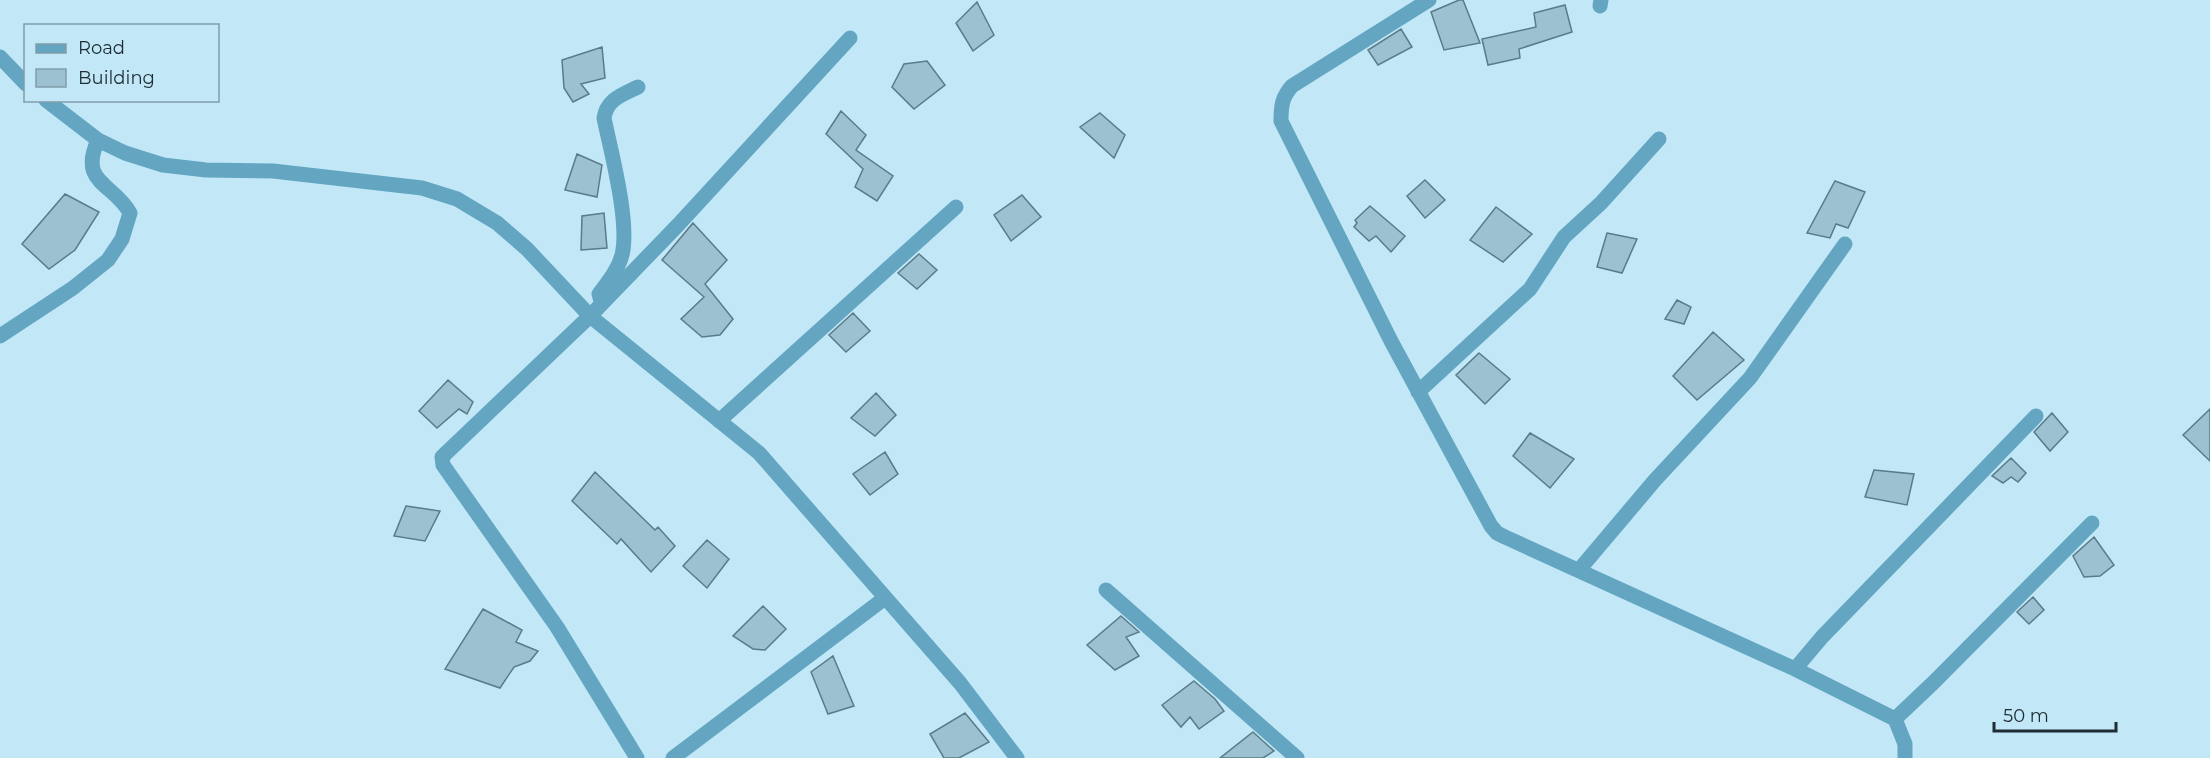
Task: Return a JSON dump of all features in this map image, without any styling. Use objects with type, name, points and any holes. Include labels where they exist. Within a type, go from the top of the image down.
[{"type":"street","points":[[1429,0],[1292,86],[1284,95],[1281,121],[1418,392],[1491,526],[1497,533],[1795,669],[1895,719],[1905,744],[1905,758]]},
{"type":"street","points":[[637,758],[556,627],[441,462],[444,454],[603,303],[850,38]]},
{"type":"street","points":[[0,57],[24,82]]},
{"type":"street","points":[[603,303],[599,294],[617,269],[623,247],[620,200],[604,118],[606,110],[616,98],[638,87]]},
{"type":"street","points":[[49,102],[98,140],[125,153],[163,165],[206,170],[273,171],[422,188],[457,199],[497,223],[527,249],[590,316],[765,459],[960,683],[1017,758]]},
{"type":"street","points":[[1418,392],[1530,289],[1564,237],[1600,203],[1659,139]]},
{"type":"street","points":[[0,336],[92,273],[108,260],[122,239],[130,213],[124,203],[96,178],[92,163],[93,151],[98,140]]},
{"type":"street","points":[[719,421],[956,207]]},
{"type":"street","points":[[1579,570],[1648,489],[1750,378],[1845,244]]},
{"type":"street","points":[[1795,669],[1829,629],[2036,416]]},
{"type":"street","points":[[1895,719],[2092,523]]},
{"type":"street","points":[[1106,590],[1297,758]]},
{"type":"street","points":[[673,758],[885,598]]},
{"type":"building","points":[[1463,0],[1480,43],[1444,50],[1431,12]]},
{"type":"building","points":[[977,2],[994,35],[973,51],[956,23]]},
{"type":"building","points":[[1565,5],[1572,32],[1519,49],[1520,58],[1488,65],[1482,39],[1536,27],[1534,13]]},
{"type":"building","points":[[1401,29],[1412,47],[1378,65],[1368,50]]},
{"type":"building","points":[[602,47],[605,78],[581,84],[589,94],[573,102],[564,88],[562,60]]},
{"type":"building","points":[[927,61],[945,85],[914,109],[892,87],[904,64]]},
{"type":"building","points":[[841,111],[866,135],[856,150],[893,176],[877,201],[855,187],[863,169],[826,134]]},
{"type":"building","points":[[1100,113],[1125,135],[1114,158],[1080,127]]},
{"type":"building","points":[[577,154],[602,165],[597,197],[565,190]]},
{"type":"building","points":[[1425,180],[1445,200],[1425,218],[1407,196]]},
{"type":"building","points":[[1835,181],[1865,192],[1848,228],[1836,224],[1830,238],[1807,233]]},
{"type":"building","points":[[65,194],[99,212],[75,250],[49,269],[22,244]]},
{"type":"building","points":[[1022,195],[1041,217],[1011,241],[994,215]]},
{"type":"building","points":[[1370,206],[1405,236],[1391,252],[1376,236],[1369,241],[1354,227],[1357,223],[1355,220]]},
{"type":"building","points":[[1496,207],[1532,234],[1503,262],[1470,240]]},
{"type":"building","points":[[604,213],[607,248],[581,250],[582,216]]},
{"type":"building","points":[[693,223],[727,260],[705,284],[733,319],[720,335],[702,337],[681,319],[704,297],[662,260]]},
{"type":"building","points":[[1607,233],[1637,239],[1622,273],[1597,267]]},
{"type":"building","points":[[919,254],[937,270],[917,289],[898,273]]},
{"type":"building","points":[[1677,300],[1691,307],[1684,324],[1665,319]]},
{"type":"building","points":[[853,313],[870,331],[846,352],[829,335]]},
{"type":"building","points":[[1713,332],[1744,360],[1697,400],[1673,376]]},
{"type":"building","points":[[1479,353],[1510,379],[1485,404],[1456,375]]},
{"type":"building","points":[[448,380],[473,402],[467,414],[459,409],[437,428],[419,411]]},
{"type":"building","points":[[876,393],[896,415],[875,436],[851,418]]},
{"type":"building","points":[[2210,409],[2210,461],[2183,435]]},
{"type":"building","points":[[2052,413],[2068,432],[2050,451],[2034,432]]},
{"type":"building","points":[[1530,433],[1574,459],[1550,488],[1513,456]]},
{"type":"building","points":[[885,452],[898,474],[870,495],[853,474]]},
{"type":"building","points":[[2011,458],[2026,473],[2018,482],[2011,477],[2003,483],[1992,476]]},
{"type":"building","points":[[1874,470],[1914,474],[1907,505],[1865,497]]},
{"type":"building","points":[[595,472],[655,530],[658,527],[675,546],[651,572],[621,539],[617,544],[572,501]]},
{"type":"building","points":[[406,506],[440,511],[425,541],[394,536]]},
{"type":"building","points":[[2094,537],[2114,565],[2100,576],[2084,577],[2073,556]]},
{"type":"building","points":[[707,540],[729,559],[707,588],[683,566]]},
{"type":"building","points":[[2033,597],[2044,610],[2029,624],[2017,612]]},
{"type":"building","points":[[763,606],[786,629],[765,650],[753,649],[733,636]]},
{"type":"building","points":[[483,609],[522,630],[516,642],[538,651],[530,661],[514,667],[500,688],[445,669]]},
{"type":"building","points":[[1121,616],[1139,632],[1126,637],[1139,656],[1115,670],[1087,645]]},
{"type":"building","points":[[833,656],[854,706],[828,714],[811,672]]},
{"type":"building","points":[[1194,681],[1215,699],[1224,711],[1199,729],[1190,717],[1181,727],[1162,705]]},
{"type":"building","points":[[965,713],[989,742],[959,758],[944,758],[930,734]]},
{"type":"building","points":[[1253,732],[1274,751],[1263,758],[1220,758]]}]
